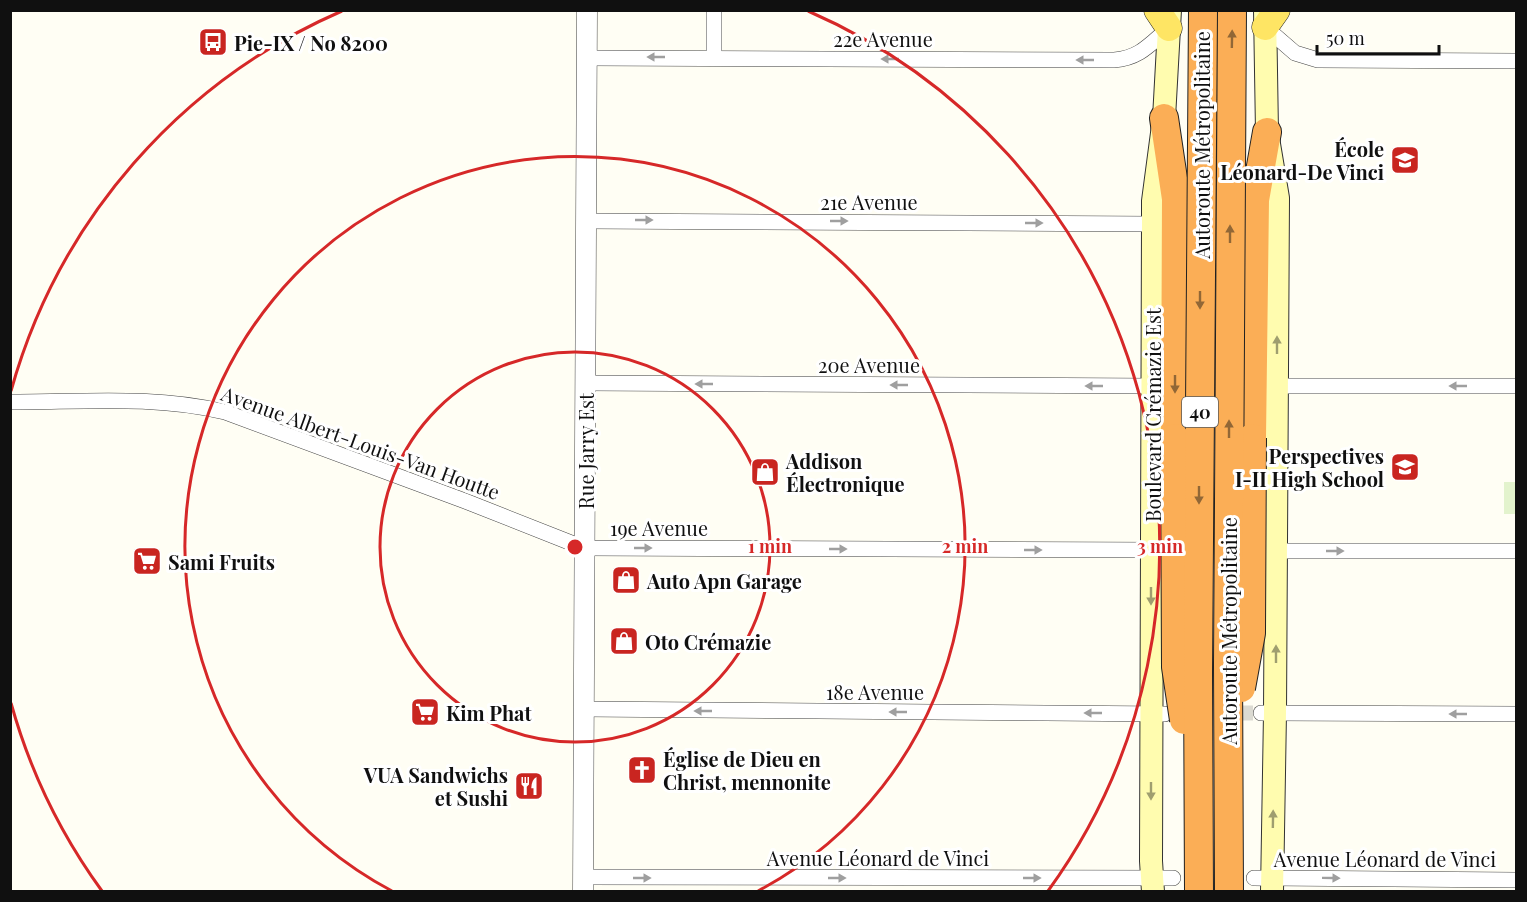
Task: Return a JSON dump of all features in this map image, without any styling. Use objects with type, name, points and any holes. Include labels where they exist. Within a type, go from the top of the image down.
[{"type":"highway","name":"Autoroute Métropolitaine","points":[[1199,891],[1203,10]]},
{"type":"highway","name":"Autoroute Métropolitaine","points":[[1229,891],[1232,10]]},
{"type":"highway","points":[[1164,118],[1176,199],[1176,667],[1198,814]]},
{"type":"highway","points":[[1228,761],[1251,633],[1255,200],[1267,132]]},
{"type":"main road","name":"Boulevard Crémazie Est","points":[[1160,883],[1158,550],[1153,386],[1153,201],[1164,118],[1165,16]]},
{"type":"main road","points":[[1266,882],[1269,551],[1277,386],[1278,198],[1267,132],[1269,16]]},
{"type":"street","name":"Rue Jarry Est","points":[[583,884],[587,10]]},
{"type":"street","points":[[714,10],[714,57]]},
{"type":"street","name":"22e Avenue","points":[[587,58],[1114,60],[1138,54],[1165,16]]},
{"type":"street","points":[[1269,16],[1295,53],[1318,60],[1516,61]]},
{"type":"street","name":"21e Avenue","points":[[586,221],[1153,224]]},
{"type":"street","name":"20e Avenue","points":[[585,383],[1153,386]]},
{"type":"street","points":[[1277,386],[1516,386]]},
{"type":"street","name":"Avenue Albert-Louis-Van Houtte","points":[[10,402],[145,401],[200,406],[225,412],[454,496],[584,548]]},
{"type":"street","name":"19e Avenue","points":[[584,548],[1158,550]]},
{"type":"street","points":[[1269,551],[1516,551]]},
{"type":"street","name":"18e Avenue","points":[[584,709],[1158,714]]},
{"type":"street","points":[[1268,713],[1516,714]]},
{"type":"street","name":"Avenue Léonard de Vinci","points":[[1266,882],[1516,880]]},
{"type":"street","name":"Avenue Léonard de Vinci","points":[[583,884],[1160,883]]},
{"type":"green space","points":[[1504,482],[1516,482],[1516,514],[1504,514]]},
{"type":"tunnel","points":[[1192,713],[1261,713]]},
{"type":"place","name":"Pie-IX / No 8200","points":[[213,42]]},
{"type":"place","name":"École Léonard-De Vinci","points":[[1405,160]]},
{"type":"place","name":"Perspectives I-II High School","points":[[1405,467]]},
{"type":"place","name":"Addison Électronique","points":[[765,472]]},
{"type":"place","name":"Sami Fruits","points":[[147,561]]},
{"type":"place","name":"Auto Apn Garage","points":[[626,580]]},
{"type":"place","name":"Oto Crémazie","points":[[624,641]]},
{"type":"place","name":"Kim Phat","points":[[425,712]]},
{"type":"place","name":"Église de Dieu en Christ, mennonite","points":[[642,770]]},
{"type":"place","name":"VUA Sandwichs et Sushi","points":[[529,786]]}]
